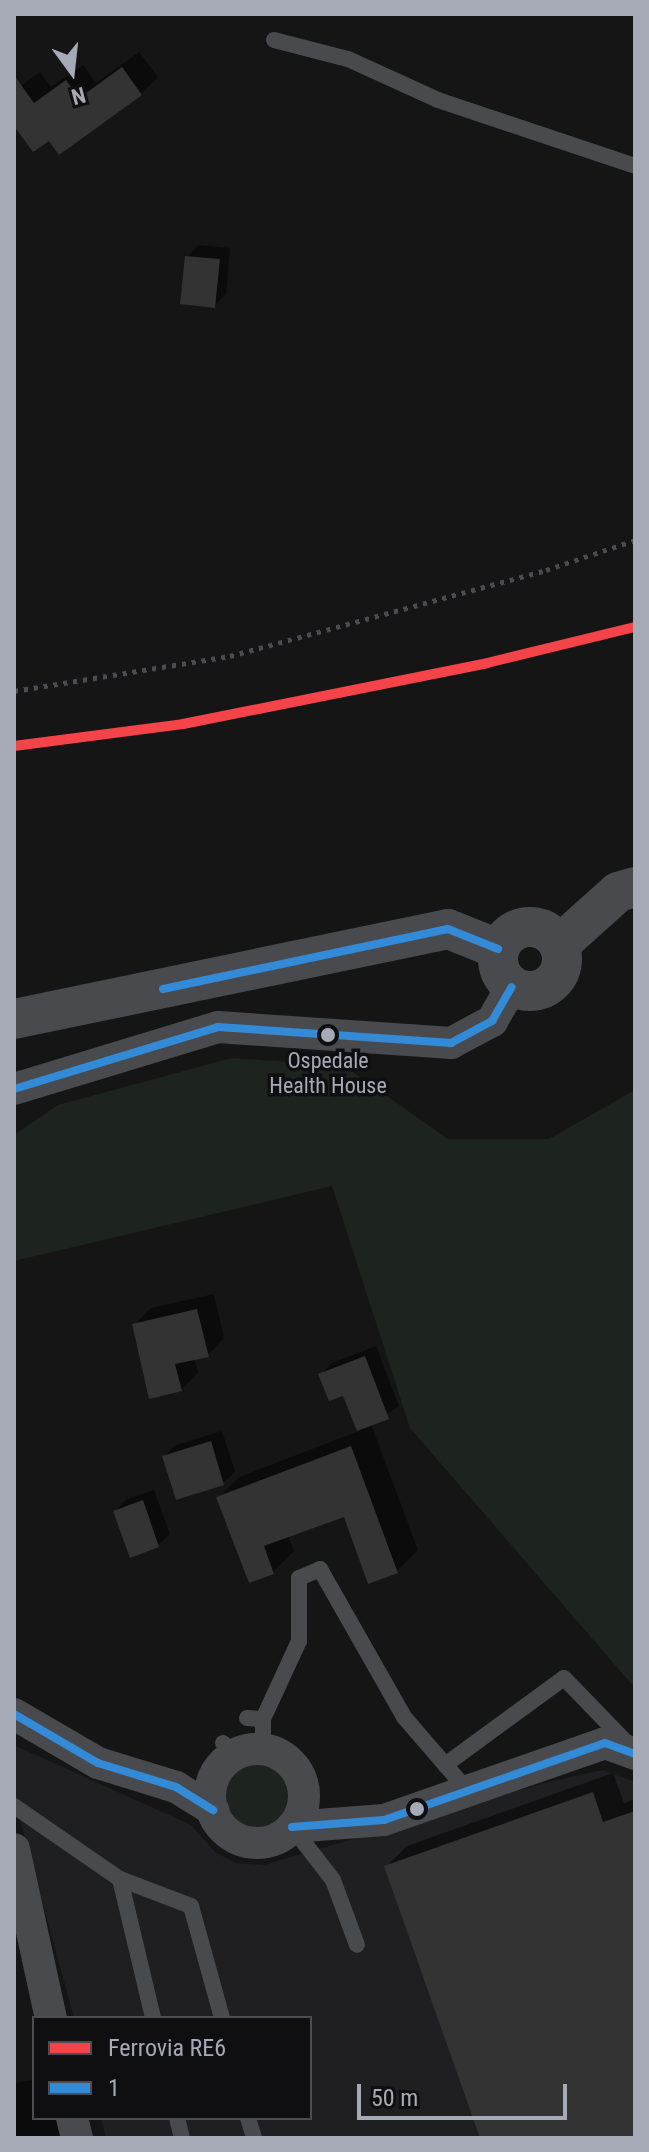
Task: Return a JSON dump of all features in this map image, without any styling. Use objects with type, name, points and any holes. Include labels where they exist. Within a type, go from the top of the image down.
[{"type":"street","points":[[559,945],[618,892],[635,887]]},
{"type":"street","points":[[527,927],[540,928],[559,945],[561,969],[555,980],[535,991],[512,987],[497,964],[498,949],[504,938],[527,927]]},
{"type":"street","points":[[14,1019],[448,929],[498,949]]},
{"type":"street","points":[[14,1089],[218,1027],[451,1043],[492,1021],[512,987]]},
{"type":"street","points":[[14,1714],[98,1763],[176,1787],[213,1794]]},
{"type":"street","points":[[304,1794],[292,1827],[281,1836],[251,1842],[225,1830],[213,1794],[246,1737],[296,1769],[304,1794],[340,1827]]},
{"type":"street","points":[[292,1827],[340,1827],[384,1820],[605,1743],[635,1752]]},
{"type":"street","points":[[14,1849],[51,2016]]},
{"type":"lane","points":[[274,40],[348,59],[438,100],[635,166]]},
{"type":"lane","points":[[246,1737],[299,1641],[299,1578],[320,1569],[404,1717],[467,1790]]},
{"type":"lane","points":[[445,1765],[564,1678],[635,1752]]},
{"type":"lane","points":[[14,1806],[120,1879],[191,1906],[221,2016]]},
{"type":"lane","points":[[292,1827],[333,1880],[357,1945]]},
{"type":"lane","points":[[120,1879],[153,2016]]},
{"type":"path","points":[[14,691],[230,656],[546,570],[635,540]]},
{"type":"shaded area","points":[[232,1058],[344,1066],[448,1139],[549,1139],[635,1090],[635,1688],[410,1428],[332,1186],[14,1261],[14,1135],[58,1105]]},
{"type":"shaded area","points":[[14,1745],[191,1825],[216,1853],[236,1863],[264,1865],[552,1781],[603,1770],[635,1782],[635,2138],[106,2138],[102,2120],[312,2120],[312,2016],[73,2016],[14,1798]]},
{"type":"shaded area","points":[[257,1762],[270,1764],[281,1772],[289,1783],[289,1809],[281,1820],[270,1828],[257,1830],[244,1828],[233,1820],[225,1809],[223,1796],[225,1783],[233,1772],[244,1764]]},
{"type":"building","points":[[122,67],[142,95],[59,155],[49,141],[33,152],[14,126],[14,75],[34,103],[66,80],[79,98]]},
{"type":"building","points":[[185,256],[220,259],[215,308],[180,304]]},
{"type":"building","points":[[197,1309],[209,1357],[175,1364],[182,1391],[149,1399],[132,1324]]},
{"type":"building","points":[[365,1356],[389,1419],[357,1431],[343,1396],[329,1401],[318,1374]]},
{"type":"building","points":[[211,1441],[224,1485],[176,1500],[162,1456]]},
{"type":"building","points":[[351,1446],[398,1573],[368,1584],[344,1517],[264,1546],[274,1574],[249,1583],[216,1497]]},
{"type":"building","points":[[143,1500],[159,1547],[130,1558],[113,1511]]},
{"type":"building","points":[[593,1792],[603,1822],[635,1811],[635,2138],[480,2138],[384,1866]]},
{"type":"rail line","name":"RE6","points":[[14,746],[183,724],[487,663],[635,627]]},
{"type":"transit line","name":"1","points":[[163,989],[448,929],[498,949]]},
{"type":"transit line","name":"1","points":[[14,1089],[218,1027],[451,1043],[492,1021],[512,987]]},
{"type":"transit line","name":"1","points":[[14,1714],[98,1763],[176,1787],[213,1810]]},
{"type":"transit line","name":"1","points":[[292,1827],[384,1820],[605,1743],[635,1754]]},
{"type":"place","name":"Ospedale Health House","points":[[328,1035]]}]
